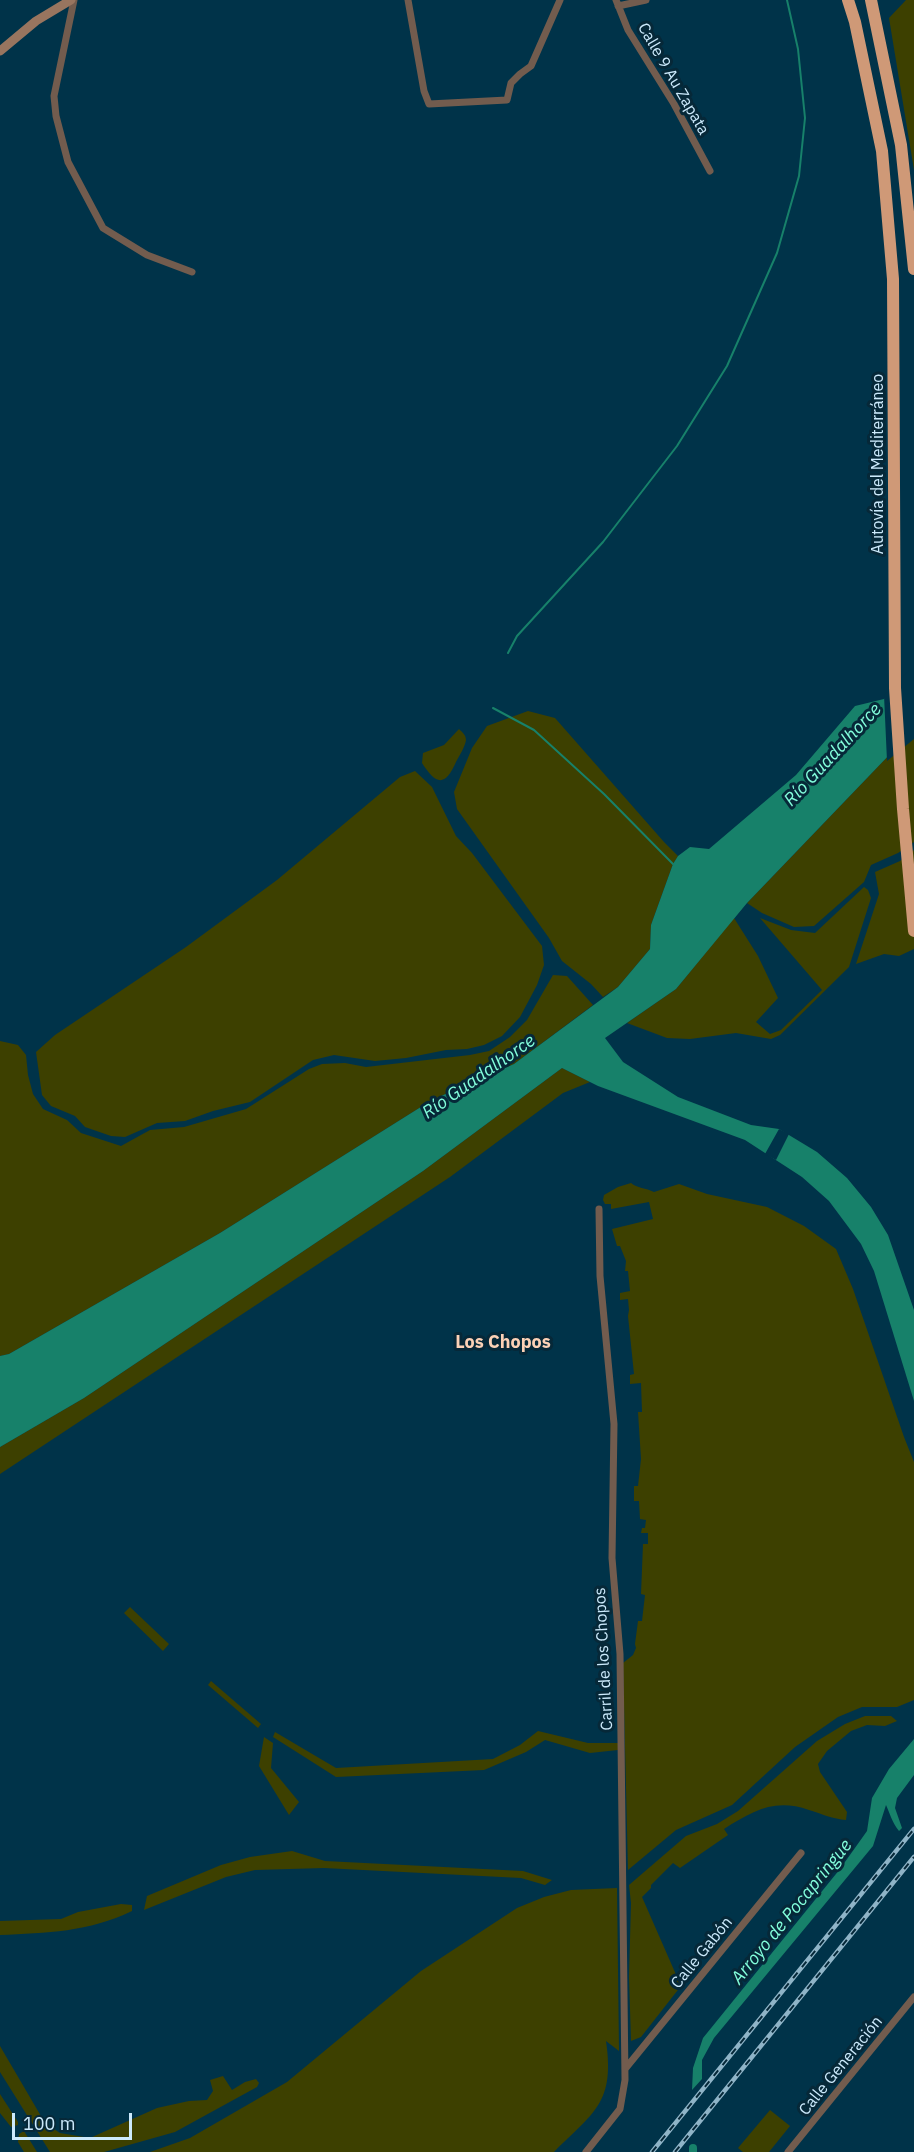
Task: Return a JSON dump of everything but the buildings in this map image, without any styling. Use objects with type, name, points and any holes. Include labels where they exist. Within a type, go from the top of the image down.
[{"type":"highway","name":"Autovía del Mediterráneo","points":[[848,0],[855,22],[882,151],[893,279],[895,688],[914,931]]},
{"type":"highway","points":[[872,4],[901,145],[914,268]]},
{"type":"street","points":[[0,51],[36,21],[72,0]]},
{"type":"street","points":[[72,0],[54,96],[56,116],[68,162],[103,228],[147,255],[192,272]]},
{"type":"street","points":[[408,0],[424,91],[429,104],[507,100],[511,83],[531,66],[560,0]]},
{"type":"street","points":[[617,3],[646,0]]},
{"type":"street","name":"Calle 9 Au Zapata","points":[[617,3],[628,30],[674,104],[710,171]]},
{"type":"street","name":"Carril de los Chopos","points":[[586,2152],[620,2109],[626,2080],[620,1654],[612,1558],[614,1424],[600,1276],[599,1209]]},
{"type":"street","name":"Calle Gabón","points":[[625,2069],[801,1853]]},
{"type":"street","name":"Calle Generación","points":[[788,2152],[914,1997]]},
{"type":"shaded area","points":[[906,0],[914,0],[914,170],[889,18]]},
{"type":"shaded area","points":[[528,711],[555,718],[678,856],[651,925],[650,949],[618,987],[603,997],[591,984],[562,961],[549,938],[457,809],[454,792],[472,748],[487,726]]},
{"type":"shaded area","points":[[459,729],[466,738],[463,748],[448,776],[440,780],[436,779],[422,763],[423,753],[444,745]]},
{"type":"shaded area","points":[[914,735],[914,842],[898,853],[871,865],[864,882],[814,926],[794,927],[762,913],[747,903],[893,751]]},
{"type":"shaded area","points":[[415,771],[432,787],[456,836],[472,853],[542,946],[544,965],[537,985],[520,1017],[502,1036],[484,1045],[467,1049],[446,1050],[406,1058],[375,1061],[334,1055],[313,1060],[250,1102],[185,1121],[157,1123],[125,1137],[111,1136],[85,1127],[75,1116],[51,1106],[42,1095],[36,1052],[55,1035],[186,947],[277,880],[400,777]]},
{"type":"shaded area","points":[[914,850],[914,949],[899,956],[884,954],[856,964],[879,894],[875,872],[900,861]]},
{"type":"shaded area","points":[[864,887],[871,898],[849,967],[780,1035],[771,1039],[736,1033],[690,1039],[667,1038],[627,1023],[676,989],[734,918],[758,956],[778,998],[756,1022],[770,1034],[781,1030],[822,990],[760,918],[791,930],[815,933]]},
{"type":"shaded area","points":[[553,975],[567,976],[593,1005],[514,1064],[432,1100],[220,1233],[9,1354],[0,1356],[0,1041],[18,1045],[26,1055],[33,1094],[43,1109],[67,1120],[81,1133],[121,1146],[150,1130],[184,1127],[246,1109],[309,1069],[322,1064],[345,1063],[366,1067],[489,1051],[510,1037],[527,1020]]},
{"type":"shaded area","points":[[562,1068],[590,1082],[563,1093],[450,1177],[0,1474],[0,1447],[84,1398],[423,1171]]},
{"type":"shaded area","points":[[631,1183],[654,1192],[679,1184],[707,1194],[767,1207],[804,1226],[836,1249],[853,1289],[914,1462],[914,1700],[897,1707],[862,1707],[838,1717],[795,1747],[732,1805],[676,1830],[628,1870],[623,1663],[633,1655],[636,1648],[638,1621],[642,1621],[645,1595],[641,1594],[643,1544],[648,1544],[648,1533],[641,1533],[642,1528],[645,1528],[646,1520],[640,1519],[639,1501],[634,1501],[634,1486],[638,1486],[641,1459],[638,1412],[642,1412],[641,1383],[630,1384],[630,1375],[634,1374],[628,1299],[620,1300],[620,1293],[630,1291],[628,1271],[625,1271],[626,1261],[620,1246],[617,1246],[612,1229],[653,1219],[649,1202],[611,1209],[611,1204],[605,1204],[603,1200],[604,1195]]},
{"type":"shaded area","points":[[130,1607],[169,1644],[163,1651],[124,1613]]},
{"type":"shaded area","points":[[211,1681],[261,1724],[258,1728],[208,1685]]},
{"type":"shaded area","points":[[865,1716],[891,1716],[897,1721],[885,1726],[867,1725],[851,1731],[827,1751],[818,1764],[820,1772],[847,1812],[846,1820],[785,1805],[764,1808],[724,1829],[728,1835],[680,1868],[673,1863],[642,1897],[681,1986],[641,2037],[631,2041],[629,1885],[686,1836],[717,1824],[738,1811],[817,1741],[845,1724]]},
{"type":"shaded area","points":[[538,1731],[588,1743],[618,1743],[618,1750],[590,1753],[545,1740],[526,1752],[484,1770],[336,1777],[273,1737],[275,1732],[336,1768],[493,1759],[520,1745]]},
{"type":"shaded area","points":[[264,1737],[273,1743],[271,1768],[299,1802],[289,1815],[259,1766]]},
{"type":"shaded area","points":[[292,1851],[325,1861],[523,1871],[552,1880],[545,1885],[521,1878],[324,1868],[255,1870],[226,1877],[144,1910],[147,1896],[221,1865],[250,1857]]},
{"type":"shaded area","points":[[617,1888],[619,2051],[606,2041],[608,2062],[604,2093],[590,2116],[554,2152],[150,2152],[190,2138],[287,2082],[421,1971],[517,1908],[544,1897],[571,1890]]},
{"type":"shaded area","points":[[121,1904],[132,1905],[132,1911],[100,1923],[51,1932],[0,1935],[0,1921],[61,1919],[78,1912]]},
{"type":"shaded area","points":[[0,2046],[45,2123],[60,2133],[90,2138],[157,2108],[189,2101],[207,2100],[213,2091],[210,2080],[223,2076],[232,2090],[245,2082],[256,2079],[259,2083],[257,2087],[175,2132],[104,2152],[50,2152],[0,2072]]},
{"type":"shaded area","points":[[0,2094],[18,2125],[11,2127],[0,2113]]},
{"type":"shaded area","points":[[770,2110],[790,2126],[769,2152],[743,2152],[738,2148]]},
{"type":"shaded area","points":[[24,2131],[37,2152],[24,2152],[18,2142],[19,2134]]},
{"type":"water","name":"Río Guadalhorce","points":[[914,669],[893,751],[747,903],[676,989],[605,1038],[623,1062],[678,1097],[751,1125],[779,1129],[817,1152],[847,1178],[871,1207],[888,1235],[914,1310],[914,1401],[874,1271],[861,1244],[829,1201],[802,1177],[745,1140],[598,1086],[562,1068],[423,1171],[84,1398],[0,1447],[0,1356],[9,1354],[220,1233],[432,1100],[514,1064],[618,987],[650,949],[651,925],[678,856],[690,847],[709,849],[796,775],[855,706],[884,699]]},
{"type":"water","points":[[914,1739],[914,1775],[897,1798],[895,1808],[902,1828],[899,1831],[886,1805],[873,1846],[714,2038],[702,2060],[702,2079],[692,2090],[693,2068],[703,2038],[840,1869],[867,1831],[872,1798],[889,1769]]},
{"type":"pier","points":[[914,666],[914,739],[887,761],[884,695]]},
{"type":"pier","points":[[779,1129],[789,1134],[776,1160],[765,1154]]},
{"type":"waterway","points":[[508,653],[517,636],[603,542],[677,446],[727,366],[777,253],[799,176],[805,118],[798,49],[787,0]]},
{"type":"waterway","points":[[493,708],[534,730],[604,794],[673,864]]},
{"type":"railway","points":[[652,2152],[914,1829]]},
{"type":"railway","points":[[675,2152],[914,1857]]},
{"type":"district","name":"Los Chopos","points":[[503,1343]]},
{"type":"water label","name":"Arroyo de Pocapringue","points":[[792,1912]]}]
